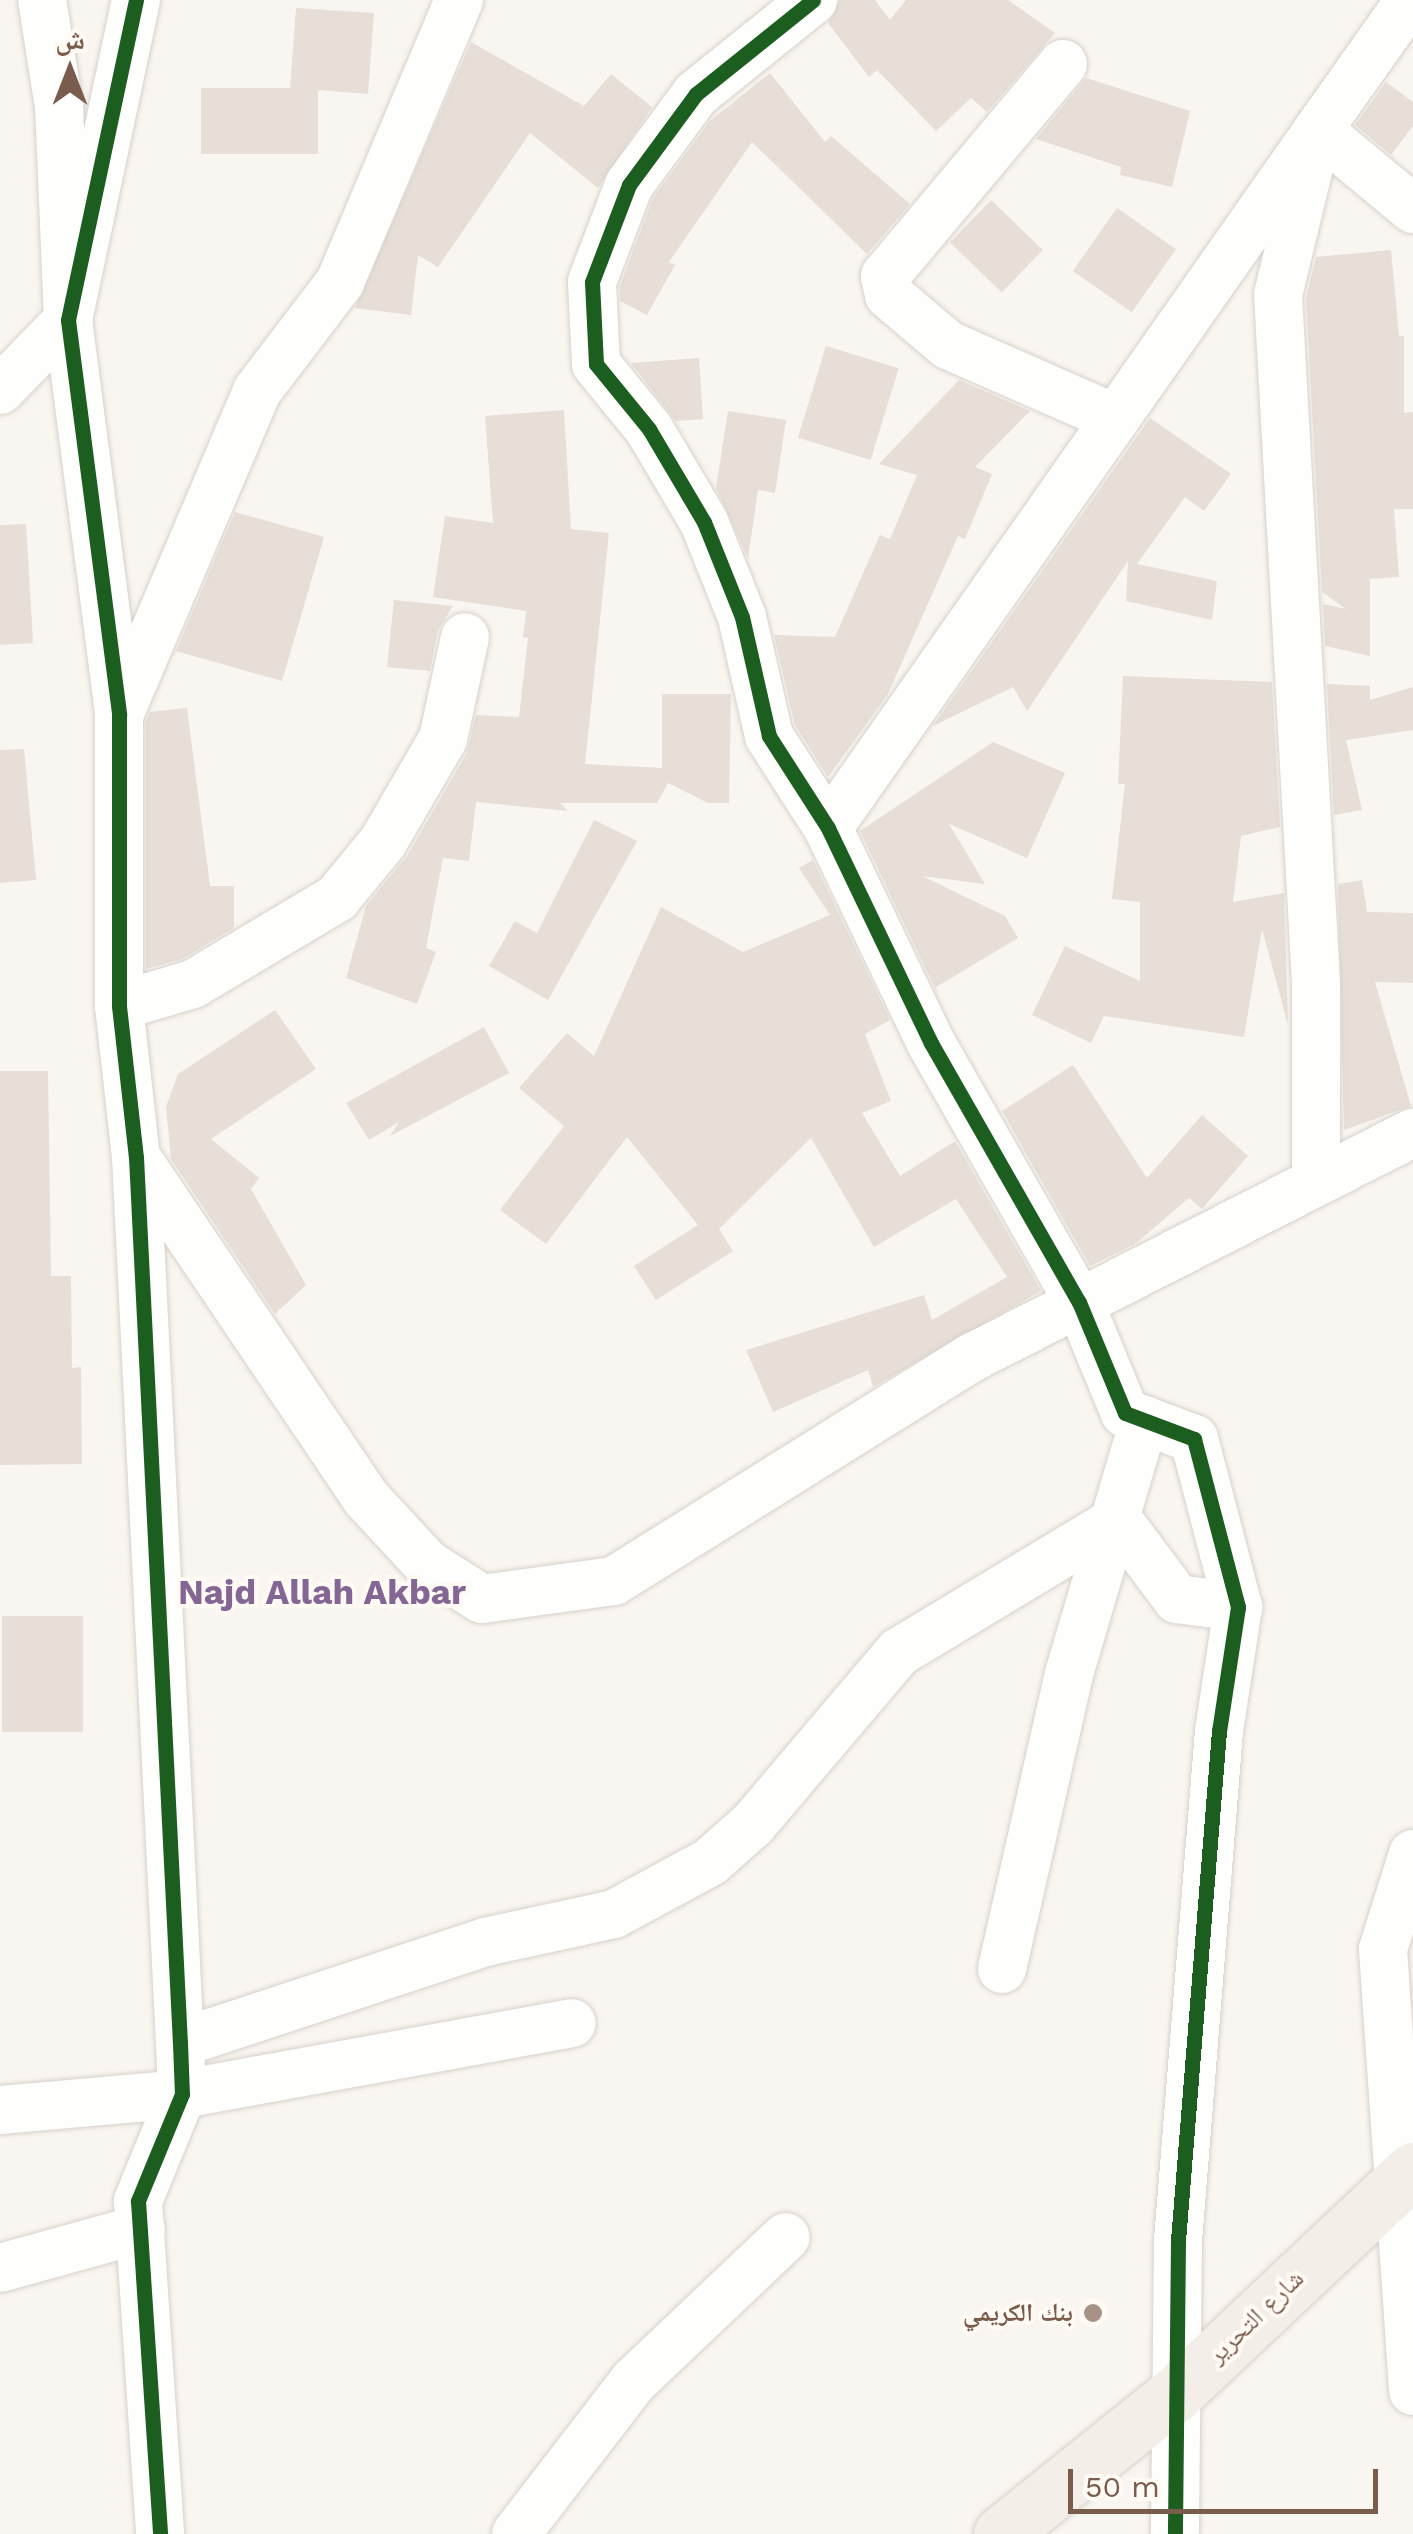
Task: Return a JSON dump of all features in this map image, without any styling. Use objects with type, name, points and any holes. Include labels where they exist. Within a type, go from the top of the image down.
[{"type":"main road","name":"شارع التحرير","points":[[1001,2534],[1174,2395],[1405,2176]]},
{"type":"street","points":[[42,0],[59,107],[68,320],[119,715],[119,1006],[136,1157],[182,2094],[138,2201],[160,2534]]},
{"type":"street","points":[[0,390],[68,320],[136,0]]},
{"type":"street","points":[[119,715],[258,391],[340,282],[459,0]]},
{"type":"street","points":[[813,0],[696,94],[628,185],[592,282],[596,364],[649,429],[704,522],[742,617],[769,736],[828,828],[931,1043],[1080,1302],[1125,1412],[1194,1438],[1238,1608],[1209,1848],[1178,2240],[1175,2534]]},
{"type":"street","points":[[828,828],[1410,0]]},
{"type":"street","points":[[1063,64],[885,276],[889,295],[948,345],[1114,418]]},
{"type":"street","points":[[1318,130],[1413,209]]},
{"type":"street","points":[[1316,1178],[1316,983],[1278,295],[1318,130]]},
{"type":"street","points":[[119,1006],[192,984],[337,898],[383,842],[443,739],[466,637]]},
{"type":"street","points":[[136,1157],[365,1497],[426,1564],[482,1599],[614,1581],[973,1357],[1316,1178],[1413,1133]]},
{"type":"street","points":[[1002,1969],[1069,1674],[1118,1520],[1144,1420]]},
{"type":"street","points":[[180,2043],[323,1990],[486,1942],[614,1914],[710,1862],[753,1824],[899,1652],[1118,1520]]},
{"type":"street","points":[[1118,1520],[1177,1599],[1238,1608]]},
{"type":"street","points":[[1413,1854],[1383,1949],[1405,2176],[1413,2391]]},
{"type":"street","points":[[0,2110],[182,2094],[572,2023]]},
{"type":"street","points":[[0,2268],[141,2229]]},
{"type":"street","points":[[516,2534],[634,2382],[786,2237]]},
{"type":"building","points":[[840,0],[875,0],[890,20],[906,0],[1008,0],[1055,33],[987,112],[971,98],[936,131],[877,70],[869,77],[828,23]]},
{"type":"building","points":[[296,8],[374,13],[368,94],[318,90],[318,154],[201,154],[201,88],[290,88]]},
{"type":"building","points":[[471,42],[584,106],[611,74],[652,107],[598,188],[530,133],[438,267],[418,255],[411,315],[355,308]]},
{"type":"building","points":[[770,73],[825,142],[831,136],[910,204],[867,254],[752,142],[669,262],[675,265],[647,315],[620,301],[620,286],[653,198],[710,121]]},
{"type":"building","points":[[1086,78],[1190,111],[1172,187],[1120,175],[1121,167],[1036,139]]},
{"type":"building","points":[[1386,82],[1413,102],[1413,126],[1391,155],[1355,125]]},
{"type":"building","points":[[991,200],[1043,250],[1002,292],[950,242]]},
{"type":"building","points":[[1117,208],[1176,249],[1132,312],[1073,271]]},
{"type":"building","points":[[1391,250],[1399,336],[1404,336],[1404,413],[1413,412],[1413,509],[1394,509],[1399,577],[1370,579],[1370,656],[1325,646],[1323,604],[1346,609],[1322,592],[1306,298],[1316,257]]},
{"type":"building","points":[[826,346],[899,368],[871,460],[798,438]]},
{"type":"building","points":[[699,358],[703,419],[676,421],[631,363]]},
{"type":"building","points":[[959,380],[1030,411],[975,467],[992,474],[965,539],[958,536],[888,694],[828,777],[795,725],[774,635],[835,637],[880,535],[890,539],[917,475],[879,464]]},
{"type":"building","points":[[564,410],[571,529],[609,533],[585,764],[662,768],[662,694],[731,694],[729,803],[708,803],[668,783],[657,803],[560,803],[568,811],[476,802],[469,861],[443,858],[426,948],[436,952],[417,1004],[346,978],[366,906],[407,856],[467,753],[476,715],[519,717],[528,638],[523,637],[526,611],[433,597],[445,516],[493,523],[485,416]]},
{"type":"building","points":[[728,411],[786,420],[775,493],[758,490],[748,558],[716,488]]},
{"type":"building","points":[[1150,418],[1231,474],[1204,511],[1185,497],[1137,564],[1217,581],[1212,620],[1126,601],[1128,561],[1027,711],[1013,687],[933,726]]},
{"type":"building","points":[[235,512],[324,537],[282,681],[176,651]]},
{"type":"building","points":[[26,524],[33,643],[0,645],[0,525]]},
{"type":"building","points":[[394,600],[453,606],[438,630],[430,671],[387,667]]},
{"type":"building","points":[[1123,676],[1272,682],[1280,827],[1241,836],[1233,902],[1284,893],[1288,1025],[1262,929],[1244,1037],[1104,1016],[1091,1043],[1032,1015],[1065,946],[1140,981],[1140,902],[1112,899],[1125,784],[1118,784]]},
{"type":"building","points":[[1327,684],[1370,686],[1370,700],[1413,687],[1413,730],[1346,740],[1362,810],[1334,815]]},
{"type":"building","points":[[187,708],[210,886],[234,886],[234,928],[182,959],[146,969],[146,721],[150,712]]},
{"type":"building","points":[[993,742],[1065,773],[1027,858],[949,824],[985,884],[922,876],[1005,916],[1018,938],[936,987],[937,992],[860,831]]},
{"type":"building","points":[[24,749],[36,880],[0,883],[0,750]]},
{"type":"building","points":[[594,820],[637,841],[548,1000],[489,966],[515,921],[537,933]]},
{"type":"building","points":[[813,860],[890,1020],[865,1034],[891,1101],[862,1113],[900,1176],[955,1141],[1041,1291],[873,1387],[868,1370],[773,1412],[746,1350],[924,1295],[932,1320],[1007,1277],[956,1199],[874,1247],[811,1138],[719,1229],[733,1251],[656,1300],[634,1266],[698,1225],[627,1137],[546,1244],[500,1210],[564,1126],[519,1088],[567,1033],[594,1056],[661,907],[743,952],[830,915],[799,868]]},
{"type":"building","points":[[1362,880],[1367,912],[1413,913],[1413,983],[1375,982],[1411,1106],[1344,1130],[1338,884]]},
{"type":"building","points":[[275,1010],[316,1069],[211,1139],[259,1178],[251,1189],[306,1285],[275,1314],[171,1159],[166,1107],[178,1074]]},
{"type":"building","points":[[484,1027],[509,1073],[390,1136],[399,1122],[369,1140],[346,1103]]},
{"type":"building","points":[[1073,1065],[1147,1178],[1202,1115],[1248,1156],[1202,1209],[1189,1198],[1135,1244],[1090,1266],[1002,1111]]},
{"type":"building","points":[[0,1071],[48,1071],[51,1276],[71,1276],[72,1368],[81,1367],[82,1464],[0,1465]]},
{"type":"building","points":[[2,1616],[83,1616],[83,1732],[2,1732]]},
{"type":"cycle path","points":[[136,0],[68,320],[119,715],[119,1006],[136,1157],[180,2043],[182,2094],[138,2201],[160,2534]]},
{"type":"cycle path","points":[[813,0],[696,94],[629,185],[592,282],[596,364],[649,429],[704,522],[742,617],[769,736],[828,828],[931,1043],[1079,1302],[1125,1413],[1194,1439],[1238,1607],[1219,1731],[1178,2241],[1175,2534]]},
{"type":"place","name":"بنك الكريمي","points":[[1093,2313]]},
{"type":"district","name":"Najd Allah Akbar","points":[[322,1592]]}]
